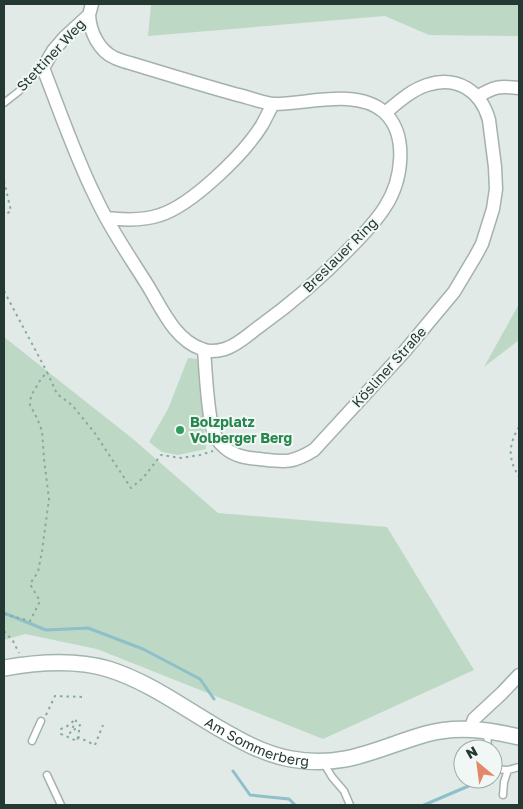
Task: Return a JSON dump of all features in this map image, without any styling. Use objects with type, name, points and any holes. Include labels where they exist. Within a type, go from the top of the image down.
[{"type":"street","name":"Stettiner Weg","points":[[43,68],[53,51],[90,9]]},
{"type":"street","points":[[90,9],[89,24],[102,49],[113,57],[130,64],[273,104],[352,99],[370,104],[385,113]]},
{"type":"street","points":[[43,68],[89,184],[106,218],[176,330],[191,344],[204,350],[212,429],[224,447]]},
{"type":"street","name":"Kösliner Straße","points":[[224,447],[244,458],[284,462],[301,458],[314,450],[404,352],[454,292],[482,244],[493,209],[496,189],[489,120],[484,106],[466,87],[442,81],[418,89],[385,113]]},
{"type":"street","points":[[477,97],[490,89],[500,86],[519,88]]},
{"type":"street","points":[[106,218],[120,220],[160,215],[197,194],[236,158],[262,125],[273,104]]},
{"type":"street","name":"Breslauer Ring","points":[[204,350],[224,349],[233,345],[275,316],[329,270],[360,238],[385,207],[393,192],[400,171],[400,146],[397,131],[385,113]]},
{"type":"street","name":"Am Sommerberg","points":[[4,668],[24,664],[54,662],[79,664],[109,670],[141,683],[241,741],[274,756],[290,759],[323,762],[357,757],[427,734],[447,730],[487,730],[519,737]]},
{"type":"street","points":[[470,729],[474,720],[519,675]]},
{"type":"lane","name":"Stettiner Weg","points":[[4,103],[43,68]]},
{"type":"lane","points":[[32,741],[42,721]]},
{"type":"lane","points":[[487,730],[487,739]]},
{"type":"lane","points":[[323,762],[332,777],[344,791],[350,805]]},
{"type":"lane","points":[[503,770],[519,767]]},
{"type":"lane","points":[[503,795],[504,782],[508,770]]},
{"type":"lane","points":[[47,775],[61,805]]},
{"type":"path","points":[[4,180],[11,210],[4,215]]},
{"type":"path","points":[[4,291],[57,394],[72,405],[94,432],[131,488],[143,478],[161,455],[181,458],[200,455],[224,447]]},
{"type":"path","points":[[4,614],[30,621],[40,601],[30,584],[38,572],[49,499],[42,431],[30,405],[31,396],[47,372]]},
{"type":"path","points":[[519,428],[511,446],[510,457],[519,477]]},
{"type":"path","points":[[4,631],[13,641],[24,664]]},
{"type":"path","points":[[42,721],[55,696],[84,697]]},
{"type":"path","points":[[76,719],[69,732],[71,733],[80,725],[78,737],[76,741],[61,734],[61,729],[76,719]]},
{"type":"path","points":[[78,737],[94,744],[103,725]]},
{"type":"green space","points":[[151,4],[519,4],[519,36],[429,35],[385,16],[148,36]]},
{"type":"green space","points":[[519,304],[519,340],[484,367]]},
{"type":"green space","points":[[4,337],[133,439],[218,513],[387,527],[474,670],[323,739],[97,649],[25,634],[4,640]]},
{"type":"green space","points":[[188,358],[198,359],[206,449],[178,455],[162,452],[149,442],[168,409]]},
{"type":"waterway","points":[[4,613],[46,630],[88,628],[143,649],[200,679],[214,699]]},
{"type":"waterway","points":[[233,771],[250,795],[289,799],[295,805]]},
{"type":"waterway","points":[[424,805],[462,789]]},
{"type":"place","name":"Bolzplatz Volberger Berg","points":[[180,430]]}]
